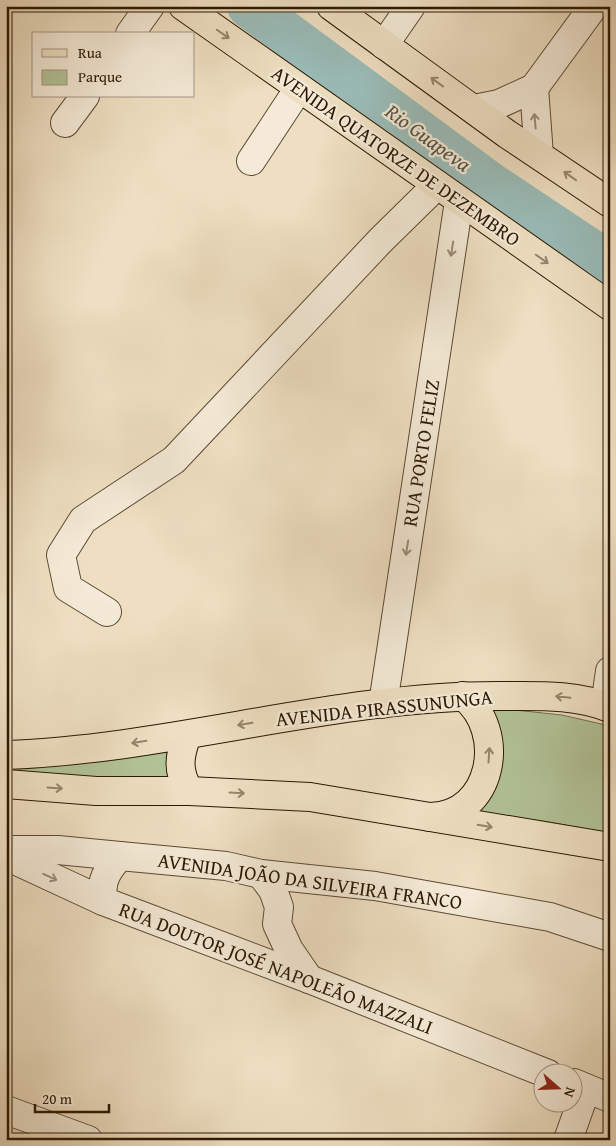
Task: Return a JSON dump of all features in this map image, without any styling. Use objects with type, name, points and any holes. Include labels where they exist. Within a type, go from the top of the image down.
[{"type":"main road","name":"AVENIDA QUATORZE DE DEZEMBRO","points":[[183,6],[610,306]]},
{"type":"main road","points":[[331,6],[610,204]]},
{"type":"main road","points":[[424,817],[442,816],[461,807],[476,792],[486,773],[490,752],[488,731],[479,712],[463,696]]},
{"type":"main road","name":"AVENIDA PIRASSUNUNGA","points":[[6,755],[60,753],[383,704],[463,696],[564,696],[607,707]]},
{"type":"main road","points":[[187,735],[180,765],[181,777],[189,791]]},
{"type":"main road","points":[[6,784],[96,791],[189,791],[310,797],[610,846]]},
{"type":"street","points":[[131,32],[150,6]]},
{"type":"street","points":[[384,45],[411,6]]},
{"type":"street","points":[[474,109],[499,104],[534,88],[594,6]]},
{"type":"street","points":[[250,161],[299,88]]},
{"type":"street","points":[[534,88],[539,155]]},
{"type":"street","points":[[65,123],[84,98]]},
{"type":"street","points":[[107,612],[68,588],[60,554],[82,520],[174,460],[380,241],[437,185]]},
{"type":"street","name":"RUA PORTO FELIZ","points":[[383,704],[459,201]]},
{"type":"street","points":[[607,707],[610,671]]},
{"type":"street","name":"AVENIDA JOÃO DA SILVEIRA FRANCO","points":[[6,850],[58,850],[226,866],[261,874],[375,886],[550,918],[610,937]]},
{"type":"street","name":"RUA DOUTOR JOSÉ NAPOLEÃO MAZZALI","points":[[6,856],[103,901],[309,979],[534,1068]]},
{"type":"street","points":[[103,901],[101,888],[107,871],[120,856]]},
{"type":"street","points":[[228,949],[253,944],[268,937],[277,924],[279,907],[273,890],[261,874]]},
{"type":"street","points":[[277,924],[289,950],[309,979]]},
{"type":"street","points":[[568,1140],[590,1090]]},
{"type":"street","points":[[6,1110],[88,1140]]},
{"type":"green space","points":[[486,707],[562,715],[610,726],[610,833],[543,821],[473,813]]},
{"type":"green space","points":[[167,752],[171,786],[6,771],[6,762],[43,763]]},
{"type":"waterway","name":"Rio Guapeva","points":[[249,6],[490,184],[610,264]]}]
